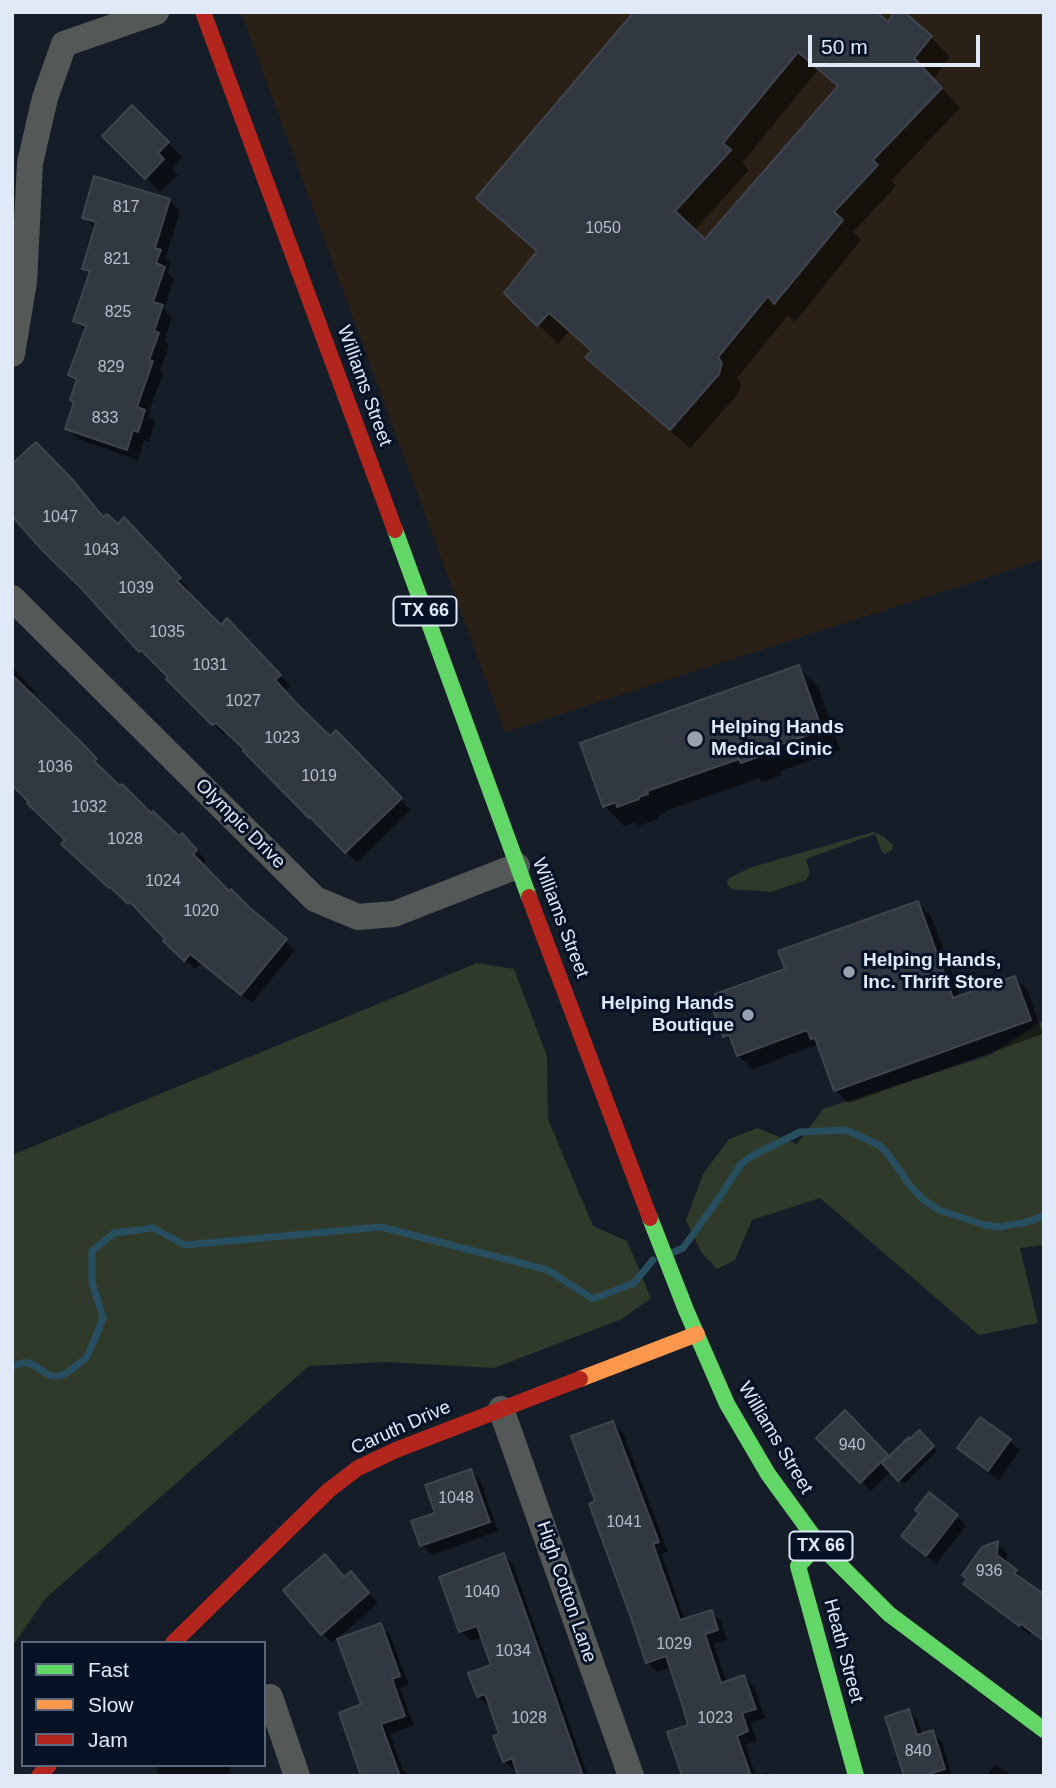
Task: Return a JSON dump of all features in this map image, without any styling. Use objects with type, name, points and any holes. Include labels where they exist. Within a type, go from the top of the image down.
[{"type":"main road","name":"Williams Street","points":[[203,12],[646,1209],[727,1404],[761,1463],[819,1545],[889,1614],[1044,1730]]},
{"type":"main road","name":"Caruth Drive","points":[[175,1641],[329,1490],[358,1468],[396,1450],[697,1334]]},
{"type":"main road","name":"Heath Street","points":[[819,1545],[798,1566],[856,1776]]},
{"type":"street","points":[[12,354],[24,282],[30,163],[45,98],[64,44],[156,12]]},
{"type":"street","name":"Olympic Drive","points":[[12,598],[315,899],[358,917],[394,914],[517,866]]},
{"type":"street","name":"High Cotton Lane","points":[[501,1409],[631,1776]]},
{"type":"street","points":[[270,1697],[297,1776]]},
{"type":"shaded area","points":[[241,12],[1044,12],[1044,559],[505,732]]},
{"type":"green space","points":[[873,832],[893,845],[892,850],[885,854],[882,852],[875,834],[806,859],[809,872],[806,880],[771,892],[732,889],[728,886],[729,878],[752,867]]},
{"type":"green space","points":[[477,963],[514,969],[547,1056],[548,1119],[593,1226],[627,1241],[651,1298],[622,1319],[494,1368],[387,1362],[309,1366],[45,1599],[12,1647],[12,1155]]},
{"type":"green space","points":[[1044,1020],[1044,1245],[1020,1248],[1038,1323],[979,1335],[820,1198],[752,1220],[735,1260],[717,1269],[701,1252],[686,1220],[703,1174],[729,1139],[757,1128],[797,1144],[823,1109],[990,1055]]},
{"type":"building","points":[[634,12],[877,12],[888,22],[894,12],[904,12],[932,36],[914,58],[942,88],[873,160],[878,165],[834,212],[843,220],[774,304],[768,296],[718,357],[722,363],[719,374],[670,430],[585,357],[592,351],[549,313],[537,326],[504,293],[537,251],[476,198]],"holes":[[[798,52],[838,86],[705,239],[675,211],[731,150],[723,143]]]},
{"type":"building","points":[[132,105],[169,142],[158,153],[164,159],[145,179],[102,136]]},
{"type":"building","points":[[94,176],[170,199],[155,248],[161,250],[156,263],[165,267],[153,302],[163,305],[154,331],[159,333],[149,360],[153,361],[137,407],[145,410],[138,432],[133,430],[127,450],[65,429],[74,402],[70,400],[77,379],[68,375],[86,326],[73,321],[90,271],[82,269],[96,222],[82,218]]},
{"type":"building","points":[[36,442],[72,479],[103,517],[107,514],[118,524],[124,517],[181,578],[177,581],[221,625],[227,618],[281,675],[275,680],[297,704],[330,736],[336,730],[402,798],[345,853],[243,751],[245,750],[216,723],[212,725],[141,650],[139,652],[12,516],[12,464]]},
{"type":"building","name":"Helping Hands Medical Cinic","points":[[799,665],[822,730],[762,751],[763,755],[741,763],[739,759],[647,791],[648,794],[639,799],[617,807],[616,802],[603,807],[580,743]]},
{"type":"building","points":[[12,675],[82,743],[97,759],[94,761],[120,786],[122,784],[179,836],[182,833],[197,850],[193,854],[229,891],[231,889],[287,939],[241,995],[190,954],[184,961],[130,902],[128,904],[61,844],[65,840],[12,785]]},
{"type":"building","points":[[918,901],[953,998],[1015,976],[1031,1020],[834,1091],[815,1038],[811,1039],[807,1030],[737,1056],[729,1035],[723,1037],[710,1002],[717,1000],[715,994],[785,969],[778,951]]},
{"type":"building","points":[[845,1410],[888,1455],[860,1483],[816,1438]]},
{"type":"building","points":[[980,1417],[1011,1439],[988,1471],[957,1448]]},
{"type":"building","points":[[613,1421],[659,1542],[653,1544],[680,1620],[712,1610],[718,1630],[705,1634],[721,1683],[744,1675],[756,1709],[742,1713],[748,1731],[737,1736],[751,1776],[682,1776],[667,1732],[688,1725],[680,1698],[666,1656],[646,1663],[589,1504],[595,1501],[571,1436]]},
{"type":"building","points":[[919,1430],[934,1446],[898,1481],[882,1463]]},
{"type":"building","points":[[471,1469],[490,1522],[420,1546],[411,1521],[435,1513],[425,1485]]},
{"type":"building","points":[[929,1492],[958,1515],[926,1556],[901,1536],[919,1513],[915,1510]]},
{"type":"building","points":[[998,1541],[997,1555],[1017,1570],[1014,1573],[1044,1594],[1044,1641],[1021,1624],[1019,1626],[963,1584],[967,1579],[962,1575],[982,1547]]},
{"type":"building","points":[[504,1553],[583,1776],[518,1776],[512,1758],[503,1762],[493,1736],[499,1734],[485,1694],[477,1697],[468,1673],[491,1665],[477,1626],[459,1632],[439,1577]]},
{"type":"building","points":[[325,1554],[344,1577],[351,1571],[369,1593],[321,1635],[283,1590]]},
{"type":"building","points":[[381,1623],[400,1676],[392,1679],[405,1716],[381,1724],[400,1776],[361,1776],[339,1713],[361,1704],[337,1639]]},
{"type":"building","points":[[909,1709],[917,1735],[933,1730],[945,1769],[923,1776],[904,1776],[885,1717]]},
{"type":"waterway","points":[[674,1252],[683,1248],[741,1164],[800,1132],[846,1130],[879,1145],[911,1187],[939,1210],[985,1225],[1000,1227],[1031,1221],[1044,1215]]},
{"type":"waterway","points":[[12,1367],[29,1363],[54,1376],[62,1375],[85,1359],[103,1318],[92,1282],[92,1251],[114,1233],[153,1228],[185,1245],[381,1227],[548,1270],[593,1299],[634,1283],[653,1260]]},
{"type":"traffic: fast","points":[[395,530],[529,897]]},
{"type":"traffic: fast","points":[[650,1218],[727,1404],[768,1474],[819,1544],[889,1614],[1044,1730]]},
{"type":"traffic: fast","points":[[819,1544],[798,1566],[856,1776]]},
{"type":"traffic: slow","points":[[580,1379],[697,1334]]},
{"type":"traffic: jam","points":[[203,12],[395,530]]},
{"type":"traffic: jam","points":[[529,897],[650,1218]]},
{"type":"traffic: jam","points":[[175,1641],[329,1490],[358,1468],[396,1450],[580,1379]]},
{"type":"traffic: jam","points":[[39,1776],[47,1767]]},
{"type":"place","name":"Helping Hands Medical Cinic","points":[[695,739]]},
{"type":"place","name":"Helping Hands, Inc. Thrift Store","points":[[849,972]]},
{"type":"place","name":"Helping Hands Boutique","points":[[748,1015]]}]
